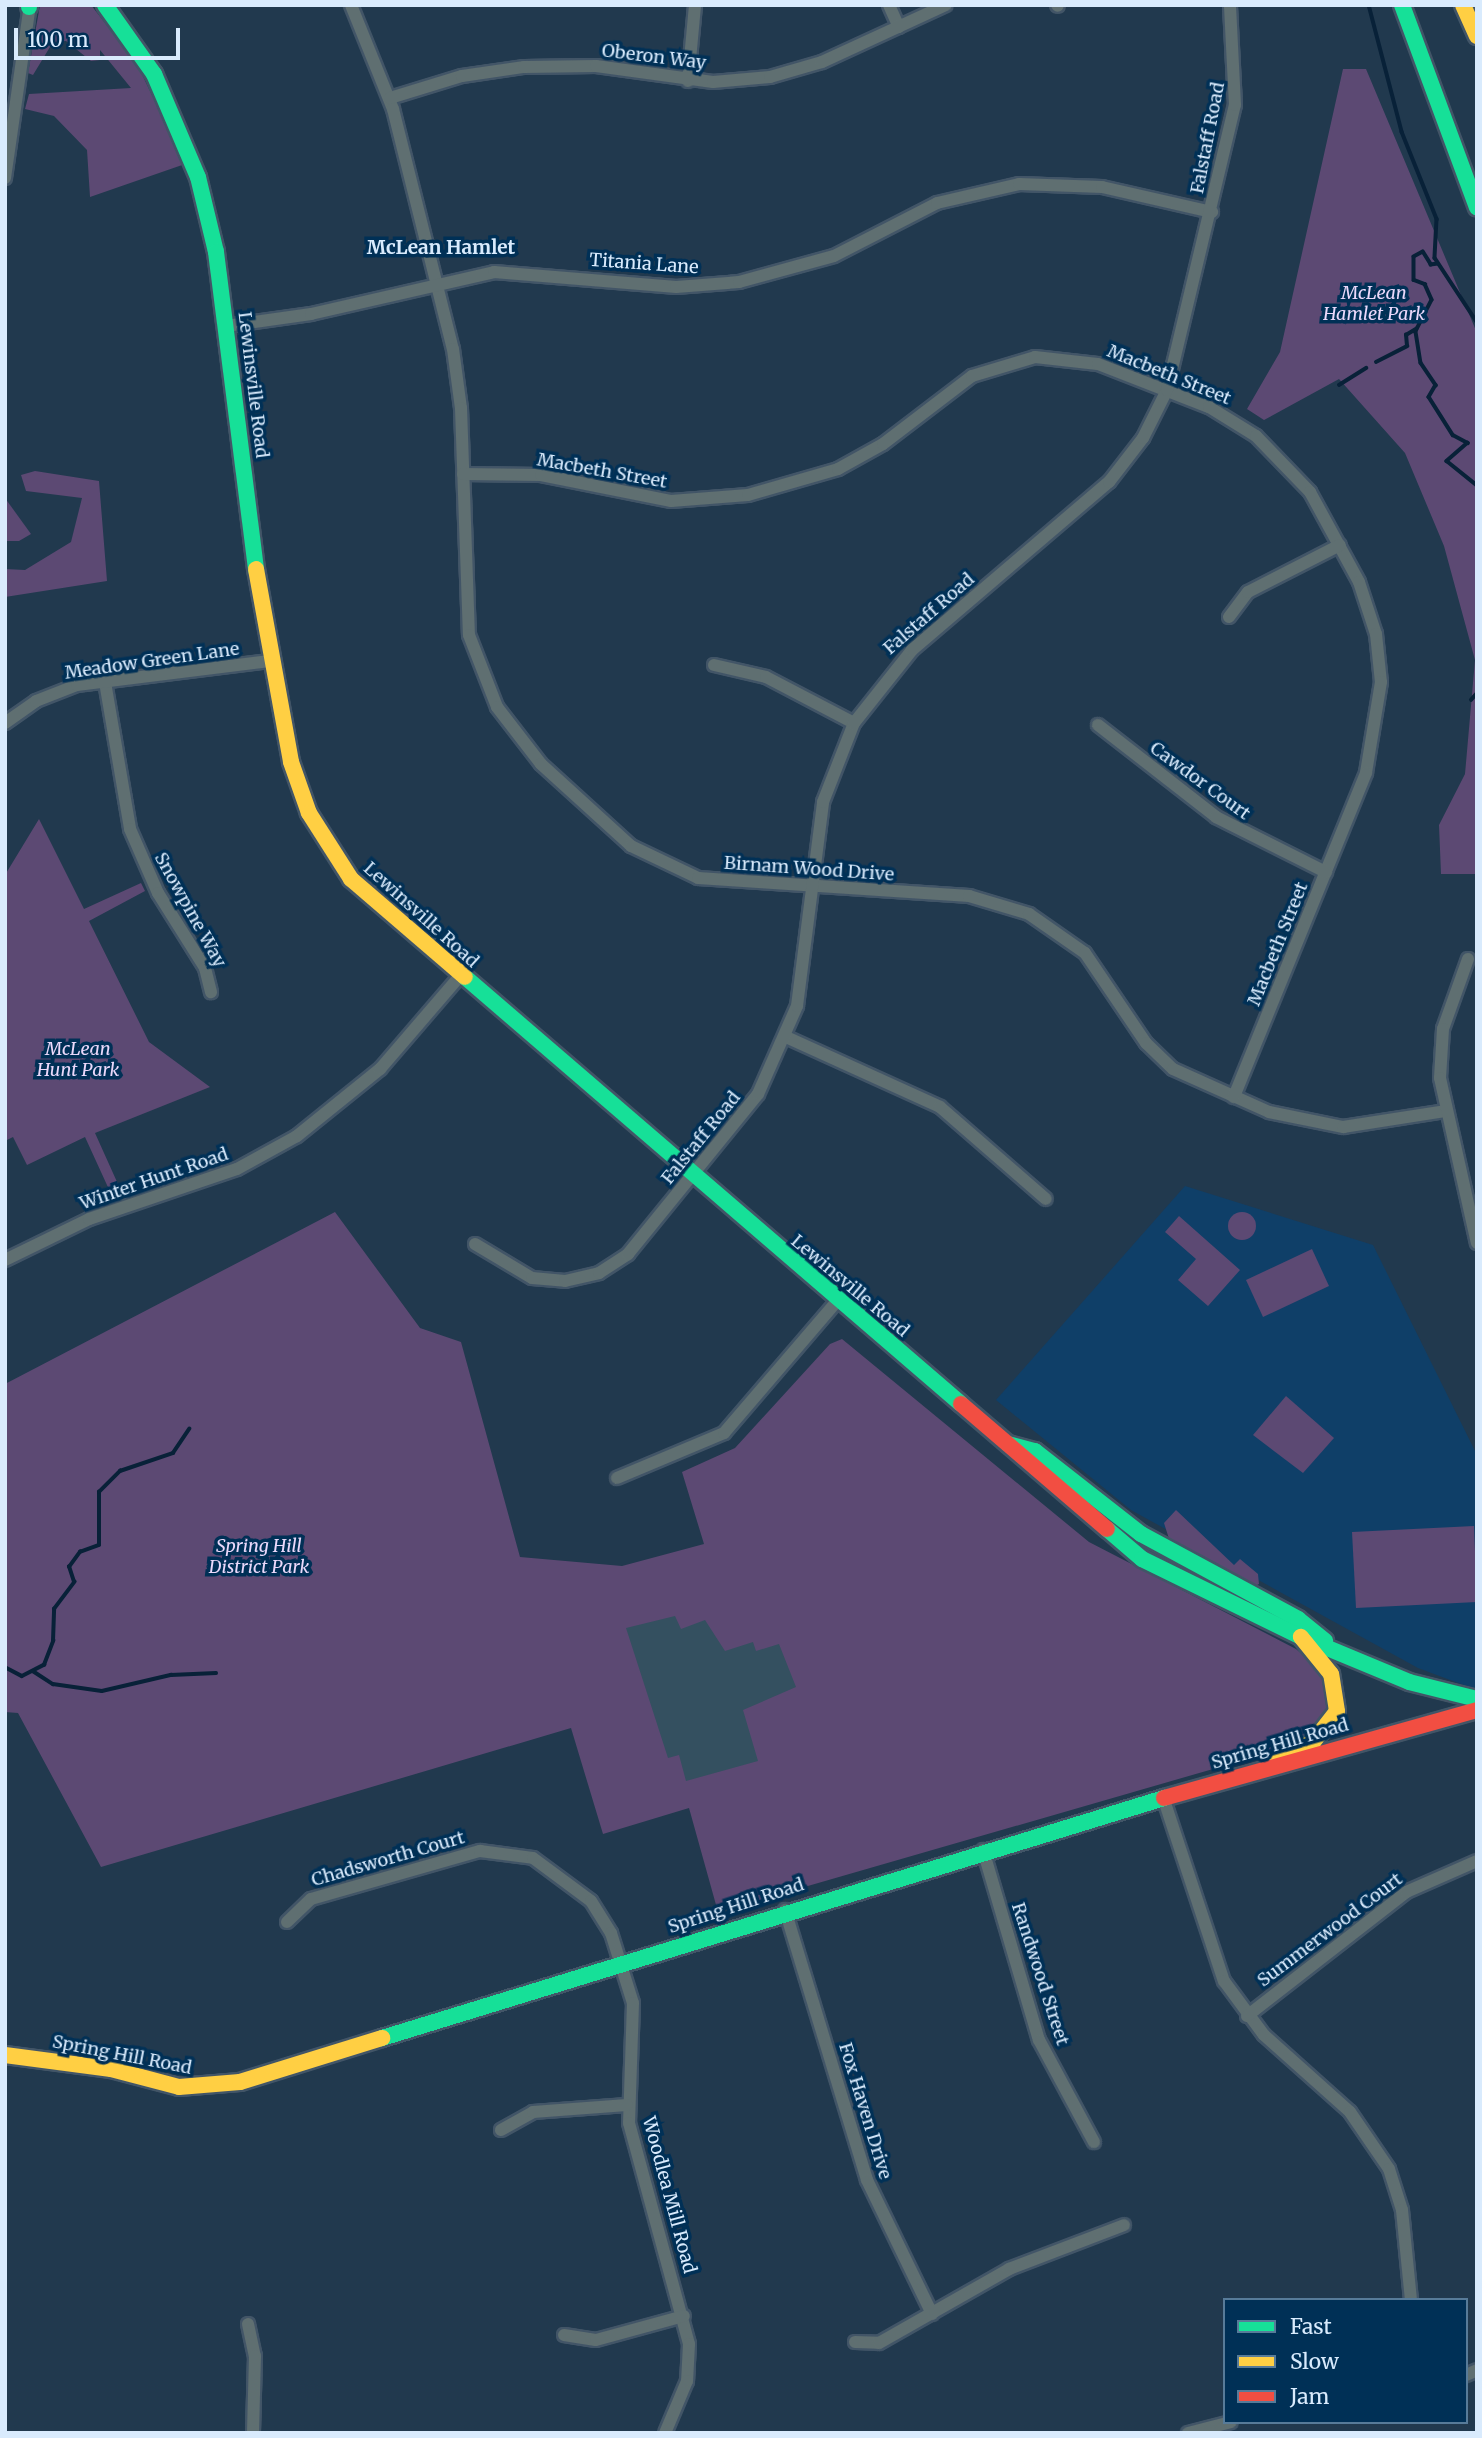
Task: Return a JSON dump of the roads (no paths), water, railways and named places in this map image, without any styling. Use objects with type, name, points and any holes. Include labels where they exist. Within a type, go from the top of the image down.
[{"type":"main road","name":"Lewinsville Road","points":[[105,5],[154,74],[186,143],[208,213],[226,326],[270,661],[298,788],[320,835],[370,899],[1115,1539],[1226,1604],[1301,1637],[1333,1647],[1409,1682],[1477,1699]]},
{"type":"main road","points":[[1402,5],[1477,208]]},
{"type":"main road","points":[[1463,5],[1477,36]]},
{"type":"main road","name":"Lewinsville Road","points":[[1006,1444],[1035,1451],[1141,1534],[1259,1598],[1333,1647]]},
{"type":"main road","points":[[1115,1539],[1141,1534]]},
{"type":"main road","points":[[1226,1604],[1259,1598]]},
{"type":"main road","points":[[1255,1772],[1313,1742],[1337,1711],[1331,1674],[1301,1637]]},
{"type":"main road","points":[[1409,1682],[1477,1688]]},
{"type":"main road","name":"Spring Hill Road","points":[[5,2055],[211,2088],[621,1964],[785,1910],[983,1850],[1477,1710]]},
{"type":"street","name":"Birnam Wood Drive","points":[[351,5],[390,98],[438,285],[458,379],[469,635],[486,686],[526,749],[611,830],[652,859],[721,882],[969,896],[1029,914],[1086,953],[1158,1057],[1234,1097],[1292,1119],[1343,1127],[1445,1111]]},
{"type":"street","points":[[688,81],[695,5]]},
{"type":"street","points":[[888,5],[899,27]]},
{"type":"street","name":"Oberon Way","points":[[390,98],[462,76],[524,67],[596,66],[688,81],[742,81],[796,71],[946,5]]},
{"type":"street","name":"Falstaff Road","points":[[475,1244],[532,1278],[582,1279],[628,1254],[752,1103],[786,1037],[804,977],[822,803],[854,723],[912,650],[1109,482],[1143,438],[1167,390],[1212,212],[1236,96],[1230,5]]},
{"type":"street","points":[[5,177],[11,105],[29,6]]},
{"type":"street","name":"Titania Lane","points":[[226,326],[438,285],[527,271],[676,287],[739,282],[834,256],[937,203],[1019,184],[1102,187],[1212,212]]},
{"type":"street","name":"Macbeth Street","points":[[463,474],[541,475],[657,500],[721,500],[838,469],[883,444],[972,376],[1014,360],[1078,359],[1167,390],[1221,413],[1276,453],[1310,492],[1340,545],[1376,634],[1380,707],[1366,773],[1234,1097]]},
{"type":"street","points":[[1229,617],[1248,592],[1340,545]]},
{"type":"street","name":"Meadow Green Lane","points":[[5,723],[56,692],[105,682],[270,661]]},
{"type":"street","points":[[714,665],[766,677],[854,723]]},
{"type":"street","name":"Snowpine Way","points":[[105,682],[130,829],[158,893],[205,968],[211,992]]},
{"type":"street","name":"Cawdor Court","points":[[1098,725],[1216,817],[1326,872]]},
{"type":"street","points":[[1468,958],[1443,1029],[1445,1111],[1477,1242]]},
{"type":"street","name":"Winter Hunt Road","points":[[5,1260],[89,1219],[237,1169],[297,1136],[380,1069],[460,976]]},
{"type":"street","points":[[786,1037],[940,1107],[1046,1199]]},
{"type":"street","points":[[617,1478],[724,1433],[837,1301]]},
{"type":"street","points":[[1163,1797],[1213,1958],[1247,2016],[1350,2112],[1378,2148],[1402,2210],[1411,2298]]},
{"type":"street","name":"Randwood Street","points":[[983,1850],[1039,2040],[1094,2142]]},
{"type":"street","name":"Chadsworth Court","points":[[287,1922],[311,1899],[450,1856],[499,1851],[533,1858],[578,1887],[603,1917],[621,1964]]},
{"type":"street","name":"Summerwood Court","points":[[1247,2016],[1406,1892],[1477,1861]]},
{"type":"street","name":"Fox Haven Drive","points":[[785,1910],[867,2180],[932,2314]]},
{"type":"street","name":"Woodlea Mill Road","points":[[621,1964],[636,2019],[627,2105],[684,2316],[687,2381],[665,2433]]},
{"type":"street","points":[[501,2130],[533,2112],[627,2105]]},
{"type":"street","points":[[855,2342],[880,2343],[1009,2269],[1125,2225]]},
{"type":"street","points":[[564,2335],[596,2340],[684,2316]]},
{"type":"street","points":[[248,2323],[255,2356],[253,2433]]},
{"type":"street","points":[[1188,2433],[1223,2424]]},
{"type":"waterway","points":[[1369,5],[1402,132],[1437,219],[1435,258],[1477,322]]},
{"type":"waterway","points":[[1438,264],[1431,265],[1423,252],[1414,257],[1414,280],[1425,284],[1432,300],[1416,332],[1421,363],[1436,385],[1429,397],[1453,435],[1468,443],[1447,461],[1477,485]]},
{"type":"waterway","points":[[1376,362],[1407,346],[1406,335],[1416,329]]},
{"type":"waterway","points":[[1339,385],[1366,368]]},
{"type":"waterway","points":[[1471,700],[1477,693]]},
{"type":"waterway","points":[[5,1667],[22,1676],[44,1665],[53,1641],[54,1609],[74,1582],[69,1567],[80,1552],[99,1545],[99,1492],[120,1471],[173,1453],[189,1429]]},
{"type":"waterway","points":[[33,1671],[53,1684],[102,1691],[171,1675],[216,1673]]},
{"type":"district","name":"McLean Hamlet","points":[[441,248]]},
{"type":"park label","name":"McLean Hamlet Park","points":[[1374,304]]},
{"type":"park label","name":"McLean Hunt Park","points":[[78,1060]]},
{"type":"park label","name":"Spring Hill District Park","points":[[259,1557]]}]
